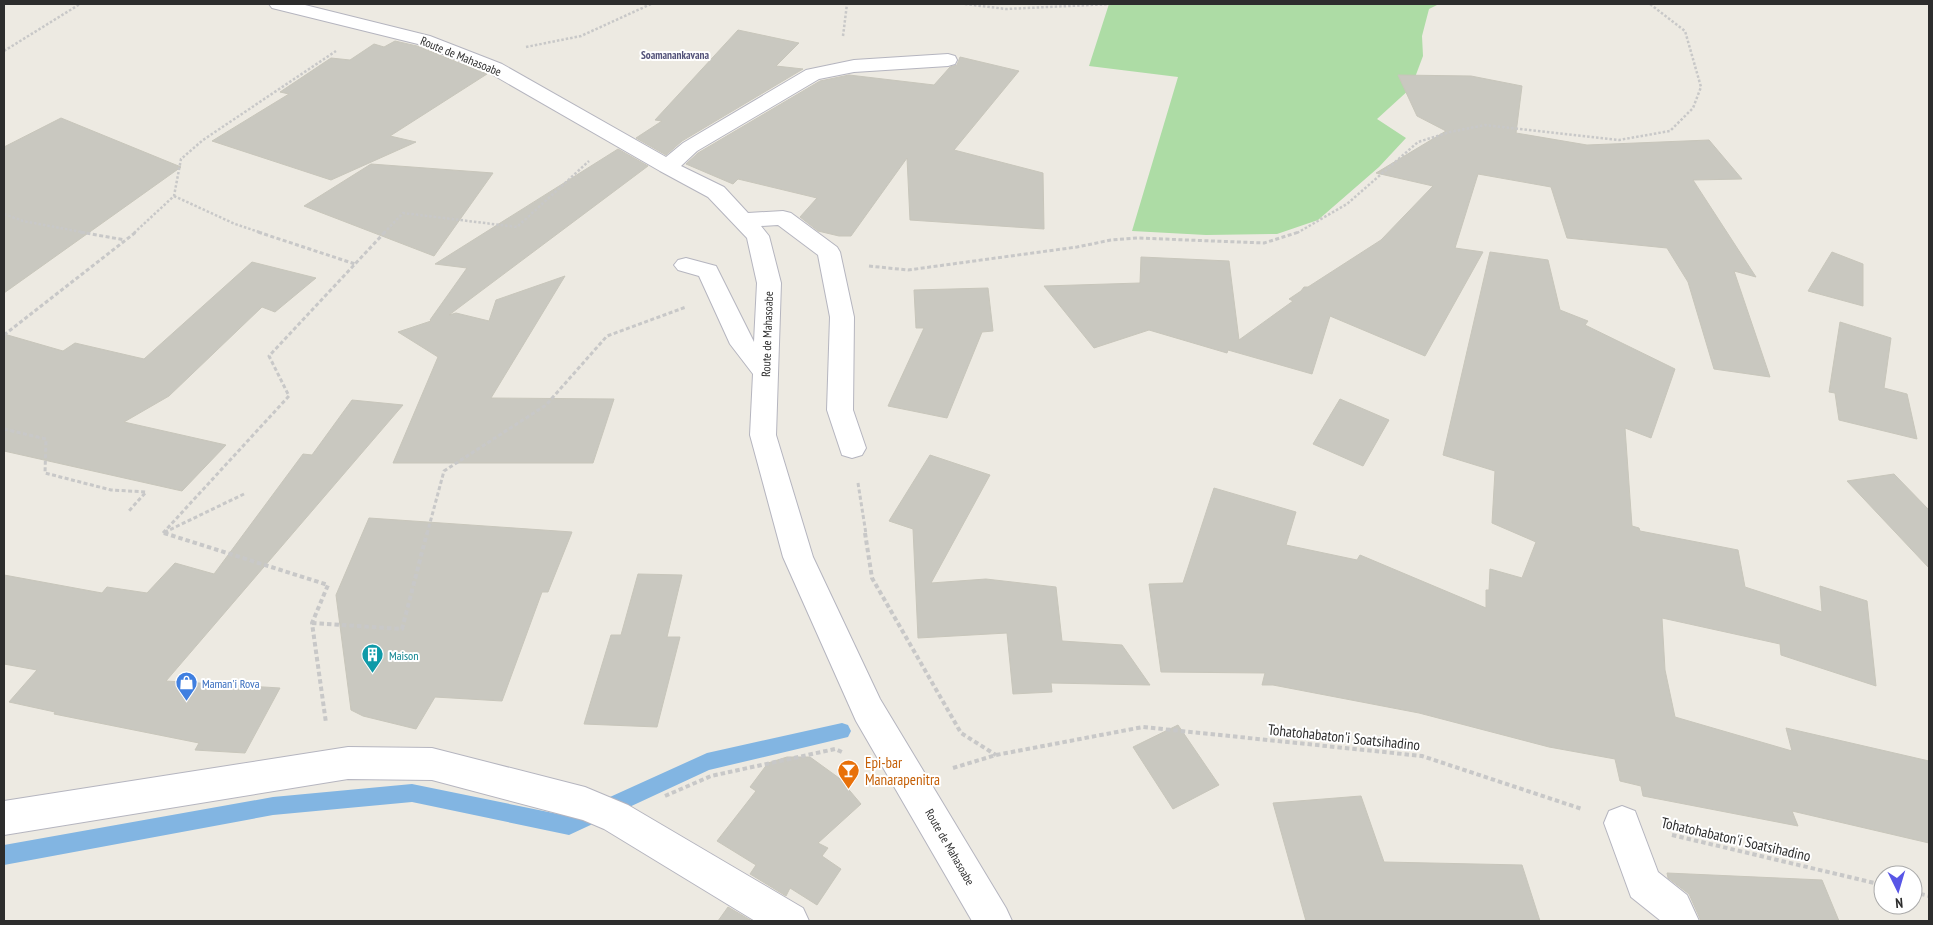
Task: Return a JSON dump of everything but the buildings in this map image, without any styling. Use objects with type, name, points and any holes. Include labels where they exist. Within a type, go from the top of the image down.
[{"type":"street","name":"Route de Mahasoabe","points":[[278,4],[424,40],[495,68],[667,168],[716,192],[758,236],[769,283],[763,435],[798,557],[868,710],[993,921]]},
{"type":"street","points":[[667,168],[690,147],[813,74],[854,66],[948,60]]},
{"type":"street","points":[[742,220],[784,218],[829,252],[842,317],[840,410],[852,448]]},
{"type":"street","points":[[686,265],[708,271],[742,344],[766,373]]},
{"type":"street","points":[[4,818],[348,763],[432,764],[600,811],[790,921]]},
{"type":"street","points":[[1622,823],[1644,884],[1674,908],[1680,921]]},
{"type":"path","points":[[4,51],[80,4]]},
{"type":"path","points":[[495,68],[512,60],[529,45],[581,36],[651,4]]},
{"type":"path","points":[[965,4],[1006,9],[1111,4]]},
{"type":"path","points":[[829,252],[862,266],[908,270],[1077,247],[1111,240],[1137,238],[1193,242],[1264,243],[1295,234],[1347,204],[1418,142],[1450,132],[1485,125],[1619,140],[1670,131],[1693,108],[1701,87],[1685,31],[1650,4]]},
{"type":"path","points":[[4,335],[148,222],[174,196],[181,159],[203,140],[338,50],[385,29]]},
{"type":"path","points":[[163,533],[289,396],[269,356],[403,213],[517,227],[596,155],[620,140]]},
{"type":"path","points":[[174,196],[235,224],[355,264]]},
{"type":"path","points":[[4,214],[23,221],[125,240]]},
{"type":"path","points":[[312,623],[402,629],[444,471],[546,406],[608,336],[719,294]]},
{"type":"path","points":[[4,429],[46,439],[45,473],[111,490],[146,492],[128,512]]},
{"type":"path","points":[[852,448],[872,578],[961,733],[996,755]]},
{"type":"path","points":[[163,533],[244,494]]},
{"type":"path","points":[[163,533],[328,585],[312,623],[327,729],[348,763]]},
{"type":"path","name":"Tohatohabaton'i Soatsihadino","points":[[911,780],[996,755],[1143,727],[1422,756],[1622,823],[1873,883]]},
{"type":"path","points":[[600,811],[711,776],[836,749]]},
{"type":"green space","points":[[1109,4],[1439,4],[1429,9],[1422,36],[1423,56],[1411,88],[1377,119],[1406,138],[1379,167],[1318,220],[1277,234],[1206,235],[1132,231],[1178,77],[1089,66]]},
{"type":"waterway","points":[[4,855],[273,806],[412,793],[569,826],[707,762],[842,731]]},
{"type":"place","name":"Maison","points":[[373,674]]},
{"type":"place","name":"Maman'i Rova","points":[[186,702]]},
{"type":"place","name":"Epi-bar Manarapenitra","points":[[849,790]]},
{"type":"district","name":"Soamanankavana","points":[[675,55]]}]
